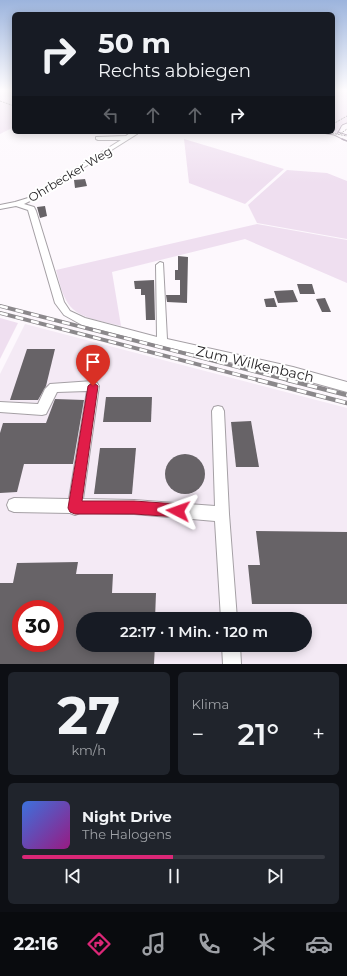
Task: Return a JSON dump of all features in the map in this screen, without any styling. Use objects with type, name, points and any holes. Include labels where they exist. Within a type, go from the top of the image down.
[{"type":"street","name":"Ohrbecker Weg","points":[[0,207],[18,204],[38,194],[134,134]]},
{"type":"street","points":[[98,138],[128,138]]},
{"type":"street","name":"Zum Wilkenbach","points":[[18,204],[31,209],[60,303],[67,313],[82,321],[162,342],[294,372],[347,386]]},
{"type":"street","points":[[160,265],[162,342]]},
{"type":"street","points":[[0,408],[42,410],[49,393],[54,387],[93,386],[75,508]]},
{"type":"street","points":[[218,411],[222,514],[229,612]]},
{"type":"street","points":[[14,506],[134,508],[222,514]]},
{"type":"street","points":[[231,652],[232,664]]},
{"type":"path","points":[[340,134],[347,129]]},
{"type":"path","points":[[335,133],[347,136]]},
{"type":"shaded area","points":[[0,121],[12,121],[12,128],[0,134]]},
{"type":"shaded area","points":[[335,121],[347,121],[347,123],[341,125],[340,134],[335,133]]},
{"type":"shaded area","points":[[184,139],[284,169],[245,204],[189,183]]},
{"type":"shaded area","points":[[287,170],[327,173],[347,181],[347,239],[257,223],[248,205]]},
{"type":"shaded area","points":[[257,224],[347,240],[347,283],[245,239],[112,272],[121,326],[98,321],[76,311],[70,306],[61,289],[56,270]]},
{"type":"shaded area","points":[[0,318],[18,323],[0,359]]},
{"type":"shaded area","points":[[25,324],[347,408],[347,664],[0,664],[0,374]]},
{"type":"building","points":[[85,179],[87,186],[75,188],[74,180]]},
{"type":"building","points":[[45,206],[47,216],[40,218],[37,207]]},
{"type":"building","points":[[178,256],[188,257],[187,303],[167,302],[166,295],[180,295],[180,280],[175,280],[175,270],[178,270]]},
{"type":"building","points":[[154,280],[155,320],[146,320],[145,295],[141,295],[141,289],[135,289],[134,281]]},
{"type":"building","points":[[297,284],[312,284],[315,294],[300,294]]},
{"type":"building","points":[[293,290],[298,302],[278,303],[274,291]]},
{"type":"building","points":[[274,298],[277,307],[266,307],[264,299]]},
{"type":"building","points":[[325,298],[331,312],[322,312],[316,299]]},
{"type":"building","points":[[27,349],[55,349],[46,386],[38,400],[10,400]]},
{"type":"building","points":[[106,397],[152,397],[151,422],[103,422]]},
{"type":"building","points":[[55,399],[84,400],[73,464],[24,464],[17,492],[0,493],[0,433],[3,423],[46,423]]},
{"type":"building","points":[[251,421],[259,467],[236,467],[231,422]]},
{"type":"building","points":[[100,448],[136,448],[132,494],[94,494]]},
{"type":"building","points":[[189,454],[196,457],[202,463],[205,474],[204,482],[196,491],[189,494],[181,494],[174,491],[166,482],[165,470],[168,463],[177,455]]},
{"type":"building","points":[[256,531],[347,532],[347,604],[252,604],[248,565],[260,565]]},
{"type":"building","points":[[78,562],[76,574],[113,574],[112,593],[156,593],[155,612],[76,612],[76,652],[155,652],[154,664],[0,664],[0,583],[13,583],[17,563]]},
{"type":"waterway","points":[[338,132],[342,125],[347,123]]},
{"type":"waterway","points":[[338,132],[347,135]]},
{"type":"waterway","points":[[328,134],[342,139]]},
{"type":"waterway","points":[[342,139],[347,141]]},
{"type":"railway","points":[[0,306],[292,381]]},
{"type":"railway","points":[[0,313],[262,381]]},
{"type":"railway","points":[[258,380],[347,403]]},
{"type":"railway","points":[[288,380],[347,395]]},
{"type":"route","points":[[93,386],[75,508],[134,508],[178,511]]}]
